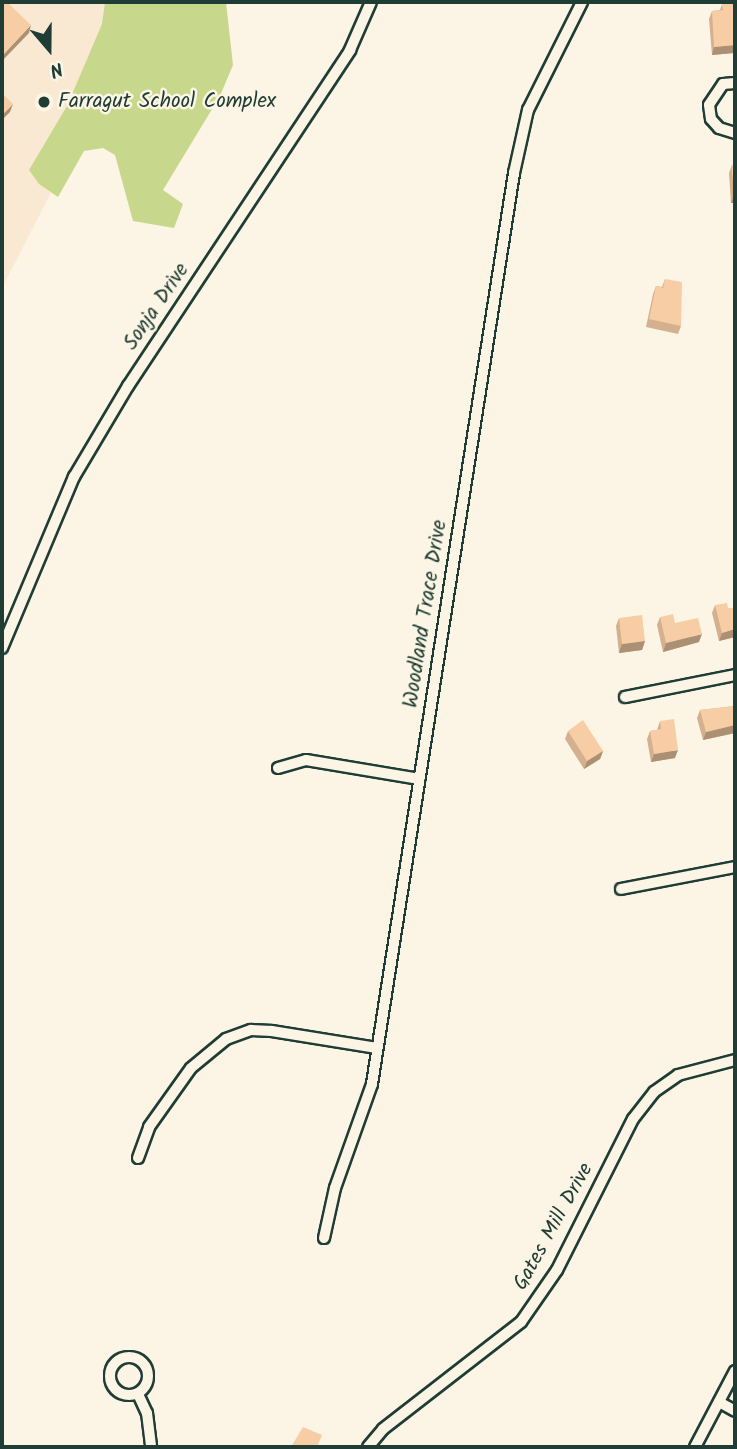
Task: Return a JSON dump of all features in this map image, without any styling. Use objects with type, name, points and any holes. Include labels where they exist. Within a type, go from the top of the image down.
[{"type":"street","name":"Sonja Drive","points":[[2,648],[74,477],[128,386],[350,50],[371,2]]},
{"type":"street","name":"Woodland Trace Drive","points":[[324,1238],[335,1188],[372,1084],[520,148],[540,81],[582,2]]},
{"type":"street","points":[[735,83],[723,85],[709,105],[710,119],[719,128],[735,133]]},
{"type":"street","points":[[625,697],[735,675]]},
{"type":"street","points":[[278,768],[306,760],[419,779]]},
{"type":"street","points":[[621,889],[735,867]]},
{"type":"street","points":[[138,1158],[149,1127],[191,1068],[226,1039],[251,1030],[272,1031],[377,1048]]},
{"type":"street","name":"Gates Mill Drive","points":[[368,1447],[383,1429],[521,1322],[557,1270],[633,1119],[654,1092],[678,1075],[735,1060]]},
{"type":"street","points":[[695,1447],[735,1371]]},
{"type":"street","points":[[138,1394],[147,1413],[151,1447]]},
{"type":"street","points":[[719,1402],[735,1410]]},
{"type":"shaded area","name":"Farragut School Complex","points":[[2,2],[114,2],[72,152],[2,288]]},
{"type":"green space","points":[[105,2],[226,2],[233,65],[220,96],[163,190],[183,204],[174,228],[133,221],[115,155],[103,148],[84,151],[58,197],[39,184],[29,170],[67,106],[102,24]]},
{"type":"building","points":[[2,2],[7,2],[31,25],[2,56]]},
{"type":"building","points":[[735,3],[735,45],[714,47],[712,11],[723,10],[722,4]]},
{"type":"building","points":[[2,93],[13,104],[2,115]]},
{"type":"building","points":[[735,164],[735,195],[734,195],[732,165]]},
{"type":"building","points":[[665,279],[682,282],[681,326],[649,319],[656,286],[663,288]]},
{"type":"building","points":[[727,603],[728,608],[735,608],[735,629],[722,633],[715,605]]},
{"type":"building","points":[[673,614],[675,623],[698,618],[702,634],[666,643],[660,617]]},
{"type":"building","points":[[642,615],[645,641],[622,644],[619,618]]},
{"type":"building","points":[[735,706],[735,725],[706,732],[700,710]]},
{"type":"building","points":[[674,719],[678,750],[654,754],[650,731],[661,729],[660,721]]},
{"type":"building","points":[[583,720],[603,751],[587,761],[568,731]]},
{"type":"building","points":[[303,1427],[322,1435],[317,1447],[291,1447]]},
{"type":"place","name":"Farragut School Complex","points":[[44,102]]}]
